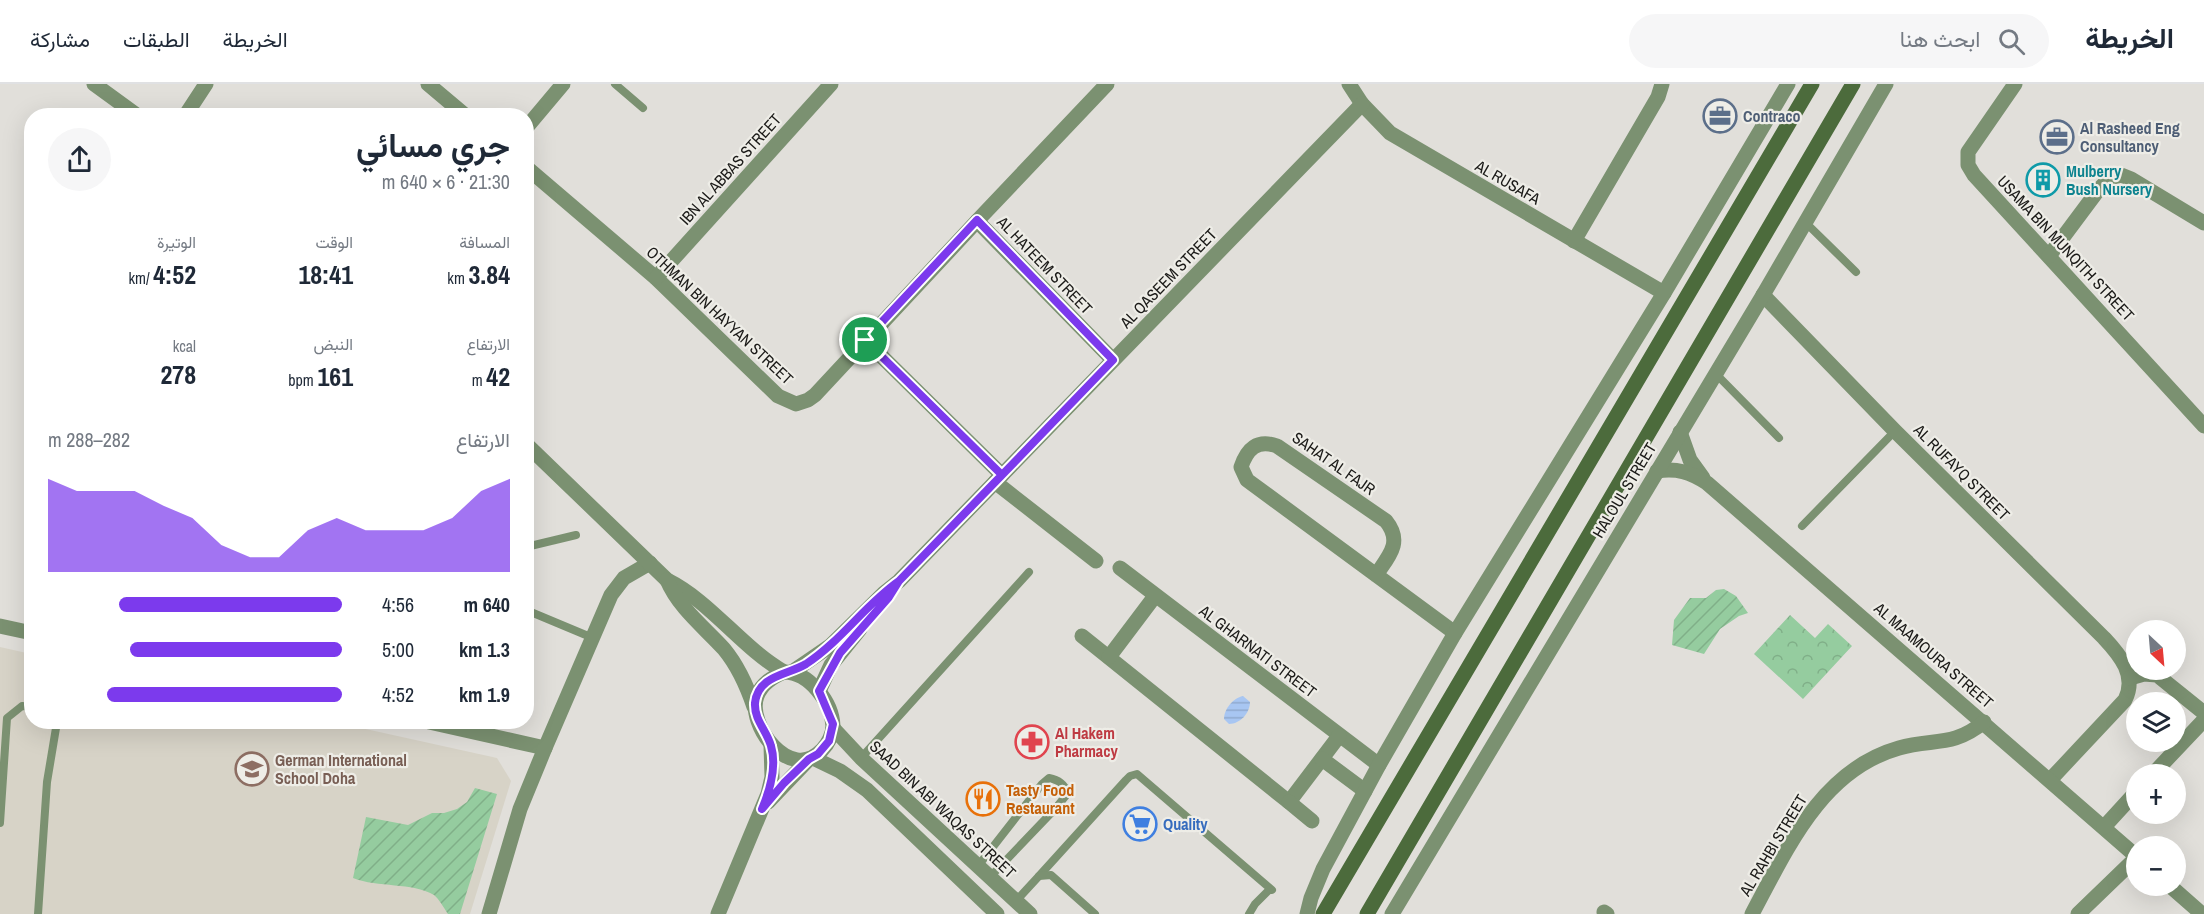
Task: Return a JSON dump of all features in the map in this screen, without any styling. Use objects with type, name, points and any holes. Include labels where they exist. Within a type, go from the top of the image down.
[{"type":"main road","points":[[1323,914],[1812,84]]},
{"type":"main road","name":"HALOUL STREET","points":[[1367,914],[1853,84]]},
{"type":"street","points":[[94,84],[127,108]]},
{"type":"street","points":[[190,108],[207,84]]},
{"type":"street","points":[[428,84],[456,108]]},
{"type":"street","points":[[534,118],[563,84]]},
{"type":"street","name":"IBN AL ABBAS STREET","points":[[657,278],[831,84]]},
{"type":"street","name":"OTHMAN BIN HAYYAN STREET","points":[[534,174],[657,278],[778,396],[796,404],[815,395],[1107,84]]},
{"type":"street","name":"AL RUSAFA","points":[[1349,84],[1362,104],[1398,138],[1664,293]]},
{"type":"street","points":[[1574,241],[1658,97],[1662,84]]},
{"type":"street","points":[[1307,914],[1323,869],[1379,765],[1455,633],[1664,293],[1788,84]]},
{"type":"street","name":"HALOUL STREET","points":[[1392,914],[1763,295],[1886,84]]},
{"type":"street","name":"USAMA BIN MUNQITH STREET","points":[[2015,84],[1968,152],[1968,165],[1974,175],[2204,426]]},
{"type":"street","name":"AL QASEEM STREET","points":[[788,672],[830,646],[884,592],[899,581],[1362,104]]},
{"type":"street","points":[[2049,256],[2099,189],[2109,178],[2121,175],[2132,179],[2204,223]]},
{"type":"street","name":"AL HATEEM STREET","points":[[977,220],[1113,360]]},
{"type":"street","name":"AL RUFAYQ STREET","points":[[1763,295],[2104,638],[2126,667]]},
{"type":"street","points":[[865,340],[998,479],[1096,561]]},
{"type":"street","name":"AL MAAMOURA STREET","points":[[1680,432],[1690,460],[1707,483],[2126,848]]},
{"type":"street","name":"SAHAT AL FAJR","points":[[1376,575],[1394,545],[1392,528],[1386,521],[1277,446],[1268,442],[1260,444],[1245,455],[1241,467],[1247,480],[1376,575],[1455,633]]},
{"type":"street","points":[[534,452],[667,580],[682,605],[725,650],[748,689],[771,745],[778,752],[788,758],[811,759],[840,771],[867,790],[998,914]]},
{"type":"street","name":"AL MAAMOURA STREET","points":[[1657,471],[1670,469],[1683,471],[1707,483]]},
{"type":"street","points":[[489,914],[520,809],[616,587],[624,578],[650,563]]},
{"type":"street","name":"AL GHARNATI STREET","points":[[1120,568],[1379,765]]},
{"type":"street","points":[[667,580],[685,590],[760,657],[788,672],[806,678],[819,691],[832,719],[833,728],[826,746],[762,809]]},
{"type":"street","name":"AL QASEEM STREET","points":[[819,691],[840,653],[889,597],[899,581]]},
{"type":"street","points":[[1109,657],[1155,596]]},
{"type":"street","points":[[0,626],[24,631]]},
{"type":"street","points":[[1082,636],[1312,821]]},
{"type":"street","points":[[755,710],[755,701],[760,689],[770,679],[788,672]]},
{"type":"street","points":[[2050,780],[2125,700],[2130,689],[2130,680]]},
{"type":"street","points":[[2163,680],[2204,713]]},
{"type":"street","points":[[2162,764],[2204,720]]},
{"type":"street","name":"AL RAHBI STREET","points":[[1752,914],[1805,822],[1820,800],[1845,775],[1879,755],[1900,747],[1951,741],[1974,730],[1984,722]]},
{"type":"street","name":"SAAD BIN ABI WAQAS STREET","points":[[833,728],[861,758],[1030,914]]},
{"type":"street","points":[[460,729],[545,748]]},
{"type":"street","points":[[1289,802],[1340,736]]},
{"type":"street","points":[[718,914],[762,809],[772,777],[771,745]]},
{"type":"street","points":[[1322,759],[1365,791]]},
{"type":"street","points":[[2104,827],[2126,803]]},
{"type":"street","points":[[2078,914],[2126,867]]},
{"type":"street","points":[[2182,896],[2202,914]]},
{"type":"lane","points":[[615,84],[643,108]]},
{"type":"lane","points":[[1804,222],[1856,272]]},
{"type":"lane","points":[[1715,373],[1779,438]]},
{"type":"lane","points":[[1802,526],[1895,430]]},
{"type":"lane","points":[[534,545],[576,535]]},
{"type":"lane","points":[[861,758],[1029,572]]},
{"type":"lane","points":[[534,613],[593,638]]},
{"type":"lane","points":[[0,823],[7,718],[24,706]]},
{"type":"lane","points":[[38,914],[47,782],[56,729]]},
{"type":"lane","points":[[1016,901],[1126,780],[1137,774],[1272,890],[1265,893],[1249,914]]},
{"type":"lane","points":[[978,866],[1042,783],[1049,778],[1065,786],[1068,793],[1055,809],[990,878]]},
{"type":"lane","points":[[1039,876],[1043,874],[1053,876],[1095,914]]},
{"type":"shaded area","name":"German International School Doha","points":[[0,647],[24,652],[24,729],[366,729],[497,758],[511,781],[470,914],[0,914]]},
{"type":"green space","points":[[1724,589],[1736,596],[1748,613],[1739,616],[1720,629],[1704,654],[1672,645],[1674,620],[1690,598],[1706,598],[1716,590]]},
{"type":"green space","points":[[1790,615],[1815,638],[1828,624],[1852,646],[1803,699],[1754,654]]},
{"type":"green space","points":[[475,788],[497,794],[460,914],[448,914],[434,895],[425,891],[353,878],[366,817],[408,825],[432,813],[444,813],[457,809],[467,802]]},
{"type":"water","points":[[1243,696],[1250,702],[1246,714],[1240,720],[1229,724],[1224,719],[1227,708]]},
{"type":"place","name":"Contraco","points":[[1720,116]]},
{"type":"place","name":"Al Rasheed Eng Consultancy","points":[[2057,137]]},
{"type":"place","name":"Mulberry Bush Nursery","points":[[2043,180]]},
{"type":"place","name":"Al Hakem Pharmacy","points":[[1032,742]]},
{"type":"place","name":"German International School Doha","points":[[252,769]]},
{"type":"place","name":"Tasty Food Restaurant","points":[[983,799]]},
{"type":"place","name":"Quality","points":[[1140,824]]},
{"type":"route","points":[[865,340],[977,220],[1113,360],[1002,475],[995,482],[899,581],[889,597],[840,653],[831,665],[819,691],[833,724],[829,741],[818,754],[809,759],[784,783],[762,809],[772,777],[773,761],[771,745],[755,710],[755,701],[760,689],[770,679],[784,672],[792,672],[830,646],[884,592],[899,581],[1002,475],[865,340]]}]
